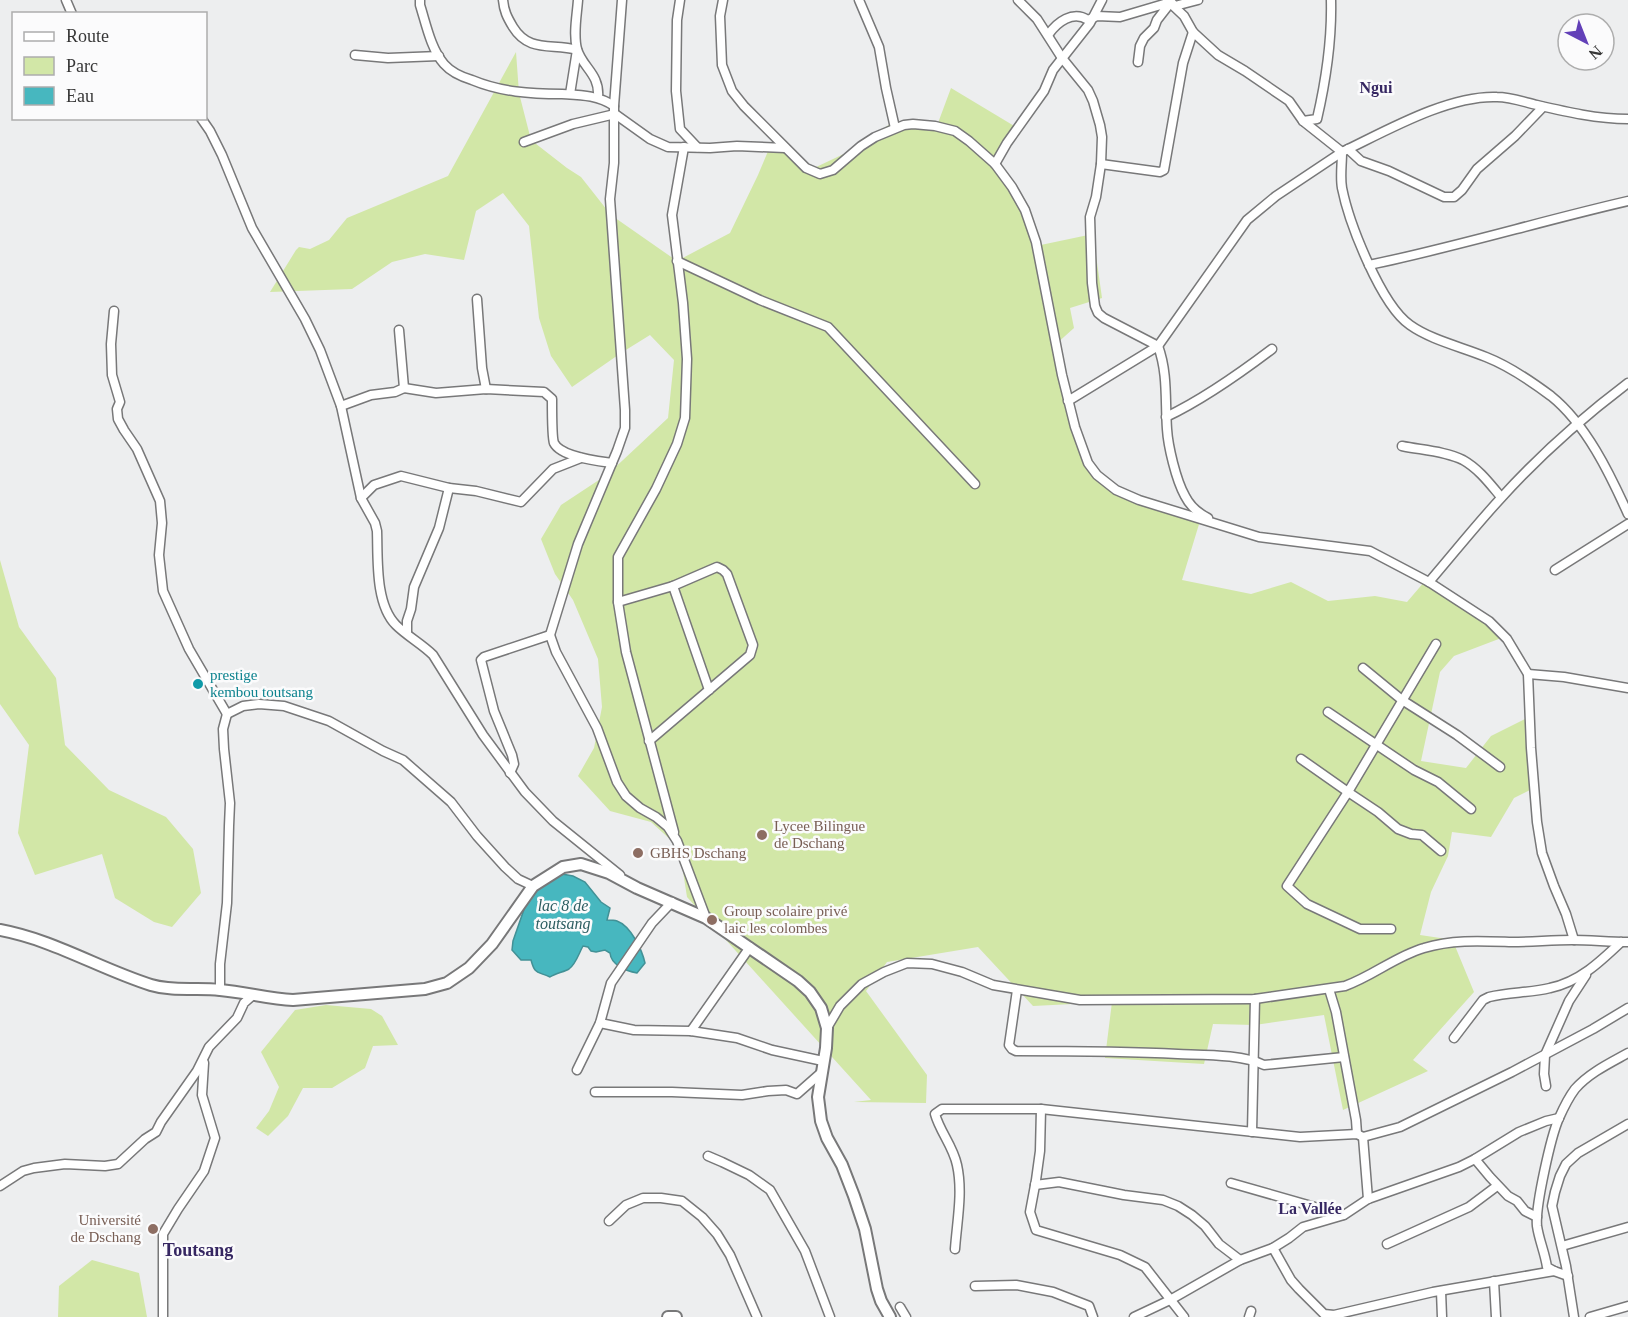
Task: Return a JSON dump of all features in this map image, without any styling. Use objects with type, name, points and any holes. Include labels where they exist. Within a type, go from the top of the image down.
[{"type":"street","points":[[420,0],[429,30],[445,65],[459,75],[487,87],[523,93],[598,97],[650,139],[668,147],[785,148]]},
{"type":"street","points":[[503,0],[505,14],[520,38],[544,46],[577,50],[594,75],[599,88],[598,97]]},
{"type":"street","points":[[570,94],[577,50],[578,0]]},
{"type":"street","points":[[622,0],[614,163],[610,199],[625,428],[578,544],[550,635],[556,652],[597,728],[617,782],[626,796],[668,827],[677,842]]},
{"type":"street","points":[[680,0],[677,20],[676,91],[680,129],[698,147]]},
{"type":"street","points":[[723,0],[720,16],[722,65],[732,91],[806,168],[820,174],[833,170],[875,137],[895,128],[913,124],[955,131],[995,164],[1025,210],[1036,242],[1068,401],[1088,463],[1097,475],[1116,490],[1139,500],[1259,537],[1370,551],[1429,582],[1489,621],[1507,639],[1528,674],[1531,748],[1542,853],[1574,940]]},
{"type":"street","points":[[859,0],[879,47],[895,128]]},
{"type":"street","points":[[1018,0],[1037,19],[1062,58],[1088,90],[1100,125],[1101,164],[1096,197],[1090,217],[1095,306],[1104,318],[1158,346],[1165,376],[1167,432],[1175,469],[1185,496],[1197,512],[1216,523]]},
{"type":"street","points":[[995,164],[1007,143],[1044,92],[1053,70],[1093,17],[1102,0]]},
{"type":"street","points":[[1169,1],[1175,6],[1198,0]]},
{"type":"street","points":[[1303,121],[1317,119],[1323,94],[1331,34],[1331,0]]},
{"type":"street","points":[[1048,35],[1057,23],[1076,15],[1088,20],[1093,17],[1120,17],[1169,1]]},
{"type":"street","points":[[1169,1],[1184,16],[1194,32],[1218,55],[1289,101],[1303,121],[1361,160],[1444,197],[1454,197],[1462,190],[1477,169],[1543,107]]},
{"type":"street","points":[[1138,62],[1140,46],[1144,38],[1154,28],[1169,1]]},
{"type":"street","points":[[1101,164],[1160,172],[1164,170],[1183,63],[1194,32]]},
{"type":"street","points":[[356,55],[388,58],[439,56]]},
{"type":"street","points":[[1068,401],[1158,346],[1247,220],[1276,196],[1345,150],[1431,111],[1464,100],[1485,97],[1499,97],[1579,114],[1628,119]]},
{"type":"street","points":[[524,142],[615,110]]},
{"type":"street","points":[[202,120],[222,155],[252,228],[305,319],[341,406],[361,498],[377,531],[380,582],[384,607],[389,617],[433,655],[483,735],[525,792],[553,821],[637,888]]},
{"type":"street","points":[[684,147],[672,215],[687,358],[685,418],[677,444],[656,489],[618,557],[618,602],[626,652],[677,842],[706,918]]},
{"type":"street","points":[[1345,150],[1342,187],[1353,226],[1369,265],[1396,312],[1410,325],[1428,334],[1514,370],[1552,397],[1578,424],[1593,446],[1628,514]]},
{"type":"street","points":[[1369,265],[1628,201]]},
{"type":"street","points":[[677,261],[760,300],[828,327],[975,484]]},
{"type":"street","points":[[477,299],[482,368],[486,389]]},
{"type":"street","points":[[114,311],[111,344],[112,375],[120,402],[117,409],[118,418],[137,449],[160,501],[162,523],[159,555],[163,591],[189,649],[227,714],[224,749],[230,802],[230,826],[220,990]]},
{"type":"street","points":[[399,330],[404,388]]},
{"type":"street","points":[[1166,417],[1183,410],[1212,392],[1272,349]]},
{"type":"street","points":[[1429,582],[1502,497],[1546,452],[1628,383]]},
{"type":"street","points":[[341,406],[371,395],[395,392],[404,388],[436,393],[486,389],[544,392],[552,399],[554,442],[561,450],[580,458],[612,464]]},
{"type":"street","points":[[1402,446],[1463,460],[1484,476],[1502,497]]},
{"type":"street","points":[[361,498],[374,484],[401,476],[521,502],[553,469],[580,458]]},
{"type":"street","points":[[407,633],[407,621],[414,587],[439,528],[449,488]]},
{"type":"street","points":[[1555,570],[1628,524]]},
{"type":"street","points":[[618,602],[673,585],[717,567],[727,574],[753,645],[750,655],[649,741]]},
{"type":"street","points":[[673,585],[709,690]]},
{"type":"street","points":[[510,773],[514,764],[512,755],[494,711],[481,660],[550,635]]},
{"type":"street","points":[[1391,929],[1360,929],[1307,904],[1287,886],[1348,792],[1436,644]]},
{"type":"street","points":[[1363,668],[1402,700],[1500,766]]},
{"type":"street","points":[[1528,674],[1564,677],[1628,688]]},
{"type":"street","points":[[227,714],[243,706],[259,704],[284,706],[329,722],[403,760],[451,802],[505,867],[518,879],[533,886]]},
{"type":"street","points":[[1328,712],[1376,746],[1438,782],[1471,809]]},
{"type":"street","points":[[1300,759],[1378,812],[1398,829],[1422,836],[1441,851]]},
{"type":"street","points":[[0,930],[50,944],[154,986],[220,990],[277,999],[312,999],[425,989],[447,983],[469,968],[492,944],[533,886],[563,867],[581,864],[609,873],[637,888],[706,918],[798,981],[810,992],[821,1008],[827,1028],[818,1097],[821,1121],[854,1196],[865,1229],[877,1288],[890,1317]]},
{"type":"street","points":[[577,1070],[600,1023],[611,983],[652,923],[672,902]]},
{"type":"street","points":[[827,1028],[840,1006],[862,984],[907,963],[932,964],[962,972],[993,985],[1080,1000],[1255,999],[1346,986],[1391,962],[1435,945],[1470,941],[1624,942]]},
{"type":"street","points":[[1454,1038],[1484,1000],[1489,997],[1551,988],[1576,979],[1624,942]]},
{"type":"street","points":[[691,1031],[750,947]]},
{"type":"street","points":[[1546,1086],[1545,1054],[1569,1001],[1590,969]]},
{"type":"street","points":[[1329,989],[1336,1012],[1360,1136],[1368,1199]]},
{"type":"street","points":[[1017,990],[1009,1045],[1016,1051],[1201,1054],[1254,1060],[1264,1065],[1344,1057]]},
{"type":"street","points":[[0,1186],[23,1171],[34,1168],[64,1164],[105,1166],[118,1164],[156,1132],[197,1071],[208,1047],[237,1018],[244,1003],[253,995]]},
{"type":"street","points":[[1252,1132],[1255,999]]},
{"type":"street","points":[[956,1249],[960,1191],[957,1164],[935,1114],[942,1109],[1041,1109],[1300,1137],[1360,1136],[1400,1127],[1545,1054],[1628,1008]]},
{"type":"street","points":[[600,1023],[634,1030],[691,1031],[737,1038],[823,1066]]},
{"type":"street","points":[[1568,1276],[1547,1267],[1537,1228],[1537,1217],[1558,1118],[1575,1090],[1591,1075],[1628,1053]]},
{"type":"street","points":[[163,1317],[163,1234],[204,1171],[215,1138],[202,1095],[204,1059]]},
{"type":"street","points":[[595,1092],[742,1095],[786,1090],[797,1094],[823,1066]]},
{"type":"street","points":[[1041,1109],[1040,1151],[1030,1212],[1036,1230],[1120,1255],[1145,1267],[1185,1317]]},
{"type":"street","points":[[1134,1317],[1170,1300],[1240,1260],[1273,1248],[1303,1227],[1344,1215],[1368,1199],[1459,1167],[1519,1132],[1558,1118]]},
{"type":"street","points":[[1574,1317],[1568,1276],[1552,1206],[1560,1176],[1566,1164],[1578,1153],[1628,1124]]},
{"type":"street","points":[[708,1156],[749,1175],[770,1190],[805,1251],[830,1317]]},
{"type":"street","points":[[1476,1159],[1497,1186],[1517,1201],[1525,1211],[1537,1217]]},
{"type":"street","points":[[1035,1185],[1059,1182],[1163,1200],[1192,1215],[1205,1226],[1219,1244],[1240,1260]]},
{"type":"street","points":[[1231,1183],[1344,1215]]},
{"type":"street","points":[[1387,1244],[1469,1207],[1497,1186]]},
{"type":"street","points":[[609,1221],[626,1205],[643,1198],[682,1201],[702,1217],[717,1234],[730,1254],[758,1317]]},
{"type":"street","points":[[1562,1246],[1628,1227]]},
{"type":"street","points":[[1273,1248],[1291,1280],[1317,1309],[1324,1314],[1334,1315],[1441,1291],[1554,1271]]},
{"type":"street","points":[[1494,1281],[1496,1317]]},
{"type":"street","points":[[975,1286],[1016,1285],[1053,1292],[1089,1306],[1093,1317]]},
{"type":"street","points":[[1441,1291],[1442,1317]]},
{"type":"street","points":[[1590,1317],[1628,1306]]},
{"type":"street","points":[[900,1307],[906,1317]]},
{"type":"street","points":[[668,1317],[676,1317]]},
{"type":"green space","points":[[516,52],[519,93],[531,140],[581,177],[611,215],[677,261],[730,233],[774,137],[812,169],[850,151],[893,122],[927,120],[938,123],[951,88],[1021,130],[994,162],[1015,192],[1036,246],[1093,234],[1102,298],[1070,308],[1074,328],[1055,345],[1090,465],[1114,489],[1200,521],[1182,580],[1251,594],[1291,582],[1328,601],[1375,596],[1407,602],[1425,581],[1485,620],[1504,637],[1454,656],[1440,672],[1421,761],[1466,768],[1491,736],[1527,718],[1532,789],[1514,798],[1491,837],[1452,832],[1448,856],[1431,892],[1420,935],[1447,939],[1471,937],[1455,946],[1474,992],[1413,1060],[1428,1071],[1343,1110],[1324,1015],[1255,1025],[1213,1024],[1204,1064],[1105,1058],[1112,1002],[1033,1006],[978,947],[887,962],[866,991],[927,1075],[926,1103],[854,1102],[871,1100],[687,897],[682,865],[673,842],[651,822],[610,811],[578,776],[594,748],[602,707],[598,659],[573,600],[555,574],[541,539],[561,505],[608,474],[668,418],[674,360],[650,335],[572,387],[551,356],[539,318],[529,226],[503,193],[476,211],[464,260],[425,254],[392,262],[352,289],[270,292],[299,247],[310,249],[329,240],[347,218],[448,176]]},
{"type":"green space","points":[[0,560],[19,627],[56,678],[65,745],[109,790],[166,817],[193,849],[201,893],[172,927],[154,922],[115,898],[102,854],[35,875],[18,833],[29,745],[0,704]]},
{"type":"green space","points":[[326,1005],[371,1009],[382,1016],[398,1045],[373,1046],[365,1068],[332,1088],[303,1088],[288,1116],[268,1136],[256,1128],[269,1111],[279,1087],[261,1052],[295,1010]]},
{"type":"green space","points":[[92,1260],[139,1273],[147,1317],[58,1317],[59,1286]]},
{"type":"water","name":"lac 8 de toutsang","points":[[562,874],[585,882],[601,902],[610,908],[607,920],[622,924],[631,933],[639,945],[645,963],[637,973],[620,967],[605,950],[596,952],[583,946],[571,967],[550,977],[537,972],[531,960],[521,960],[512,950],[528,898],[548,876]]},
{"type":"place","name":"prestige kembou toutsang","points":[[198,684]]},
{"type":"place","name":"Lycee Bilingue de Dschang","points":[[762,835]]},
{"type":"place","name":"GBHS Dschang","points":[[638,853]]},
{"type":"place","name":"Group scolaire privé laic les colombes","points":[[712,920]]},
{"type":"place","name":"Université de Dschang","points":[[153,1229]]},
{"type":"district","name":"Ngui","points":[[1376,87]]},
{"type":"district","name":"La Vallée","points":[[1310,1208]]},
{"type":"district","name":"Toutsang","points":[[198,1250]]}]
